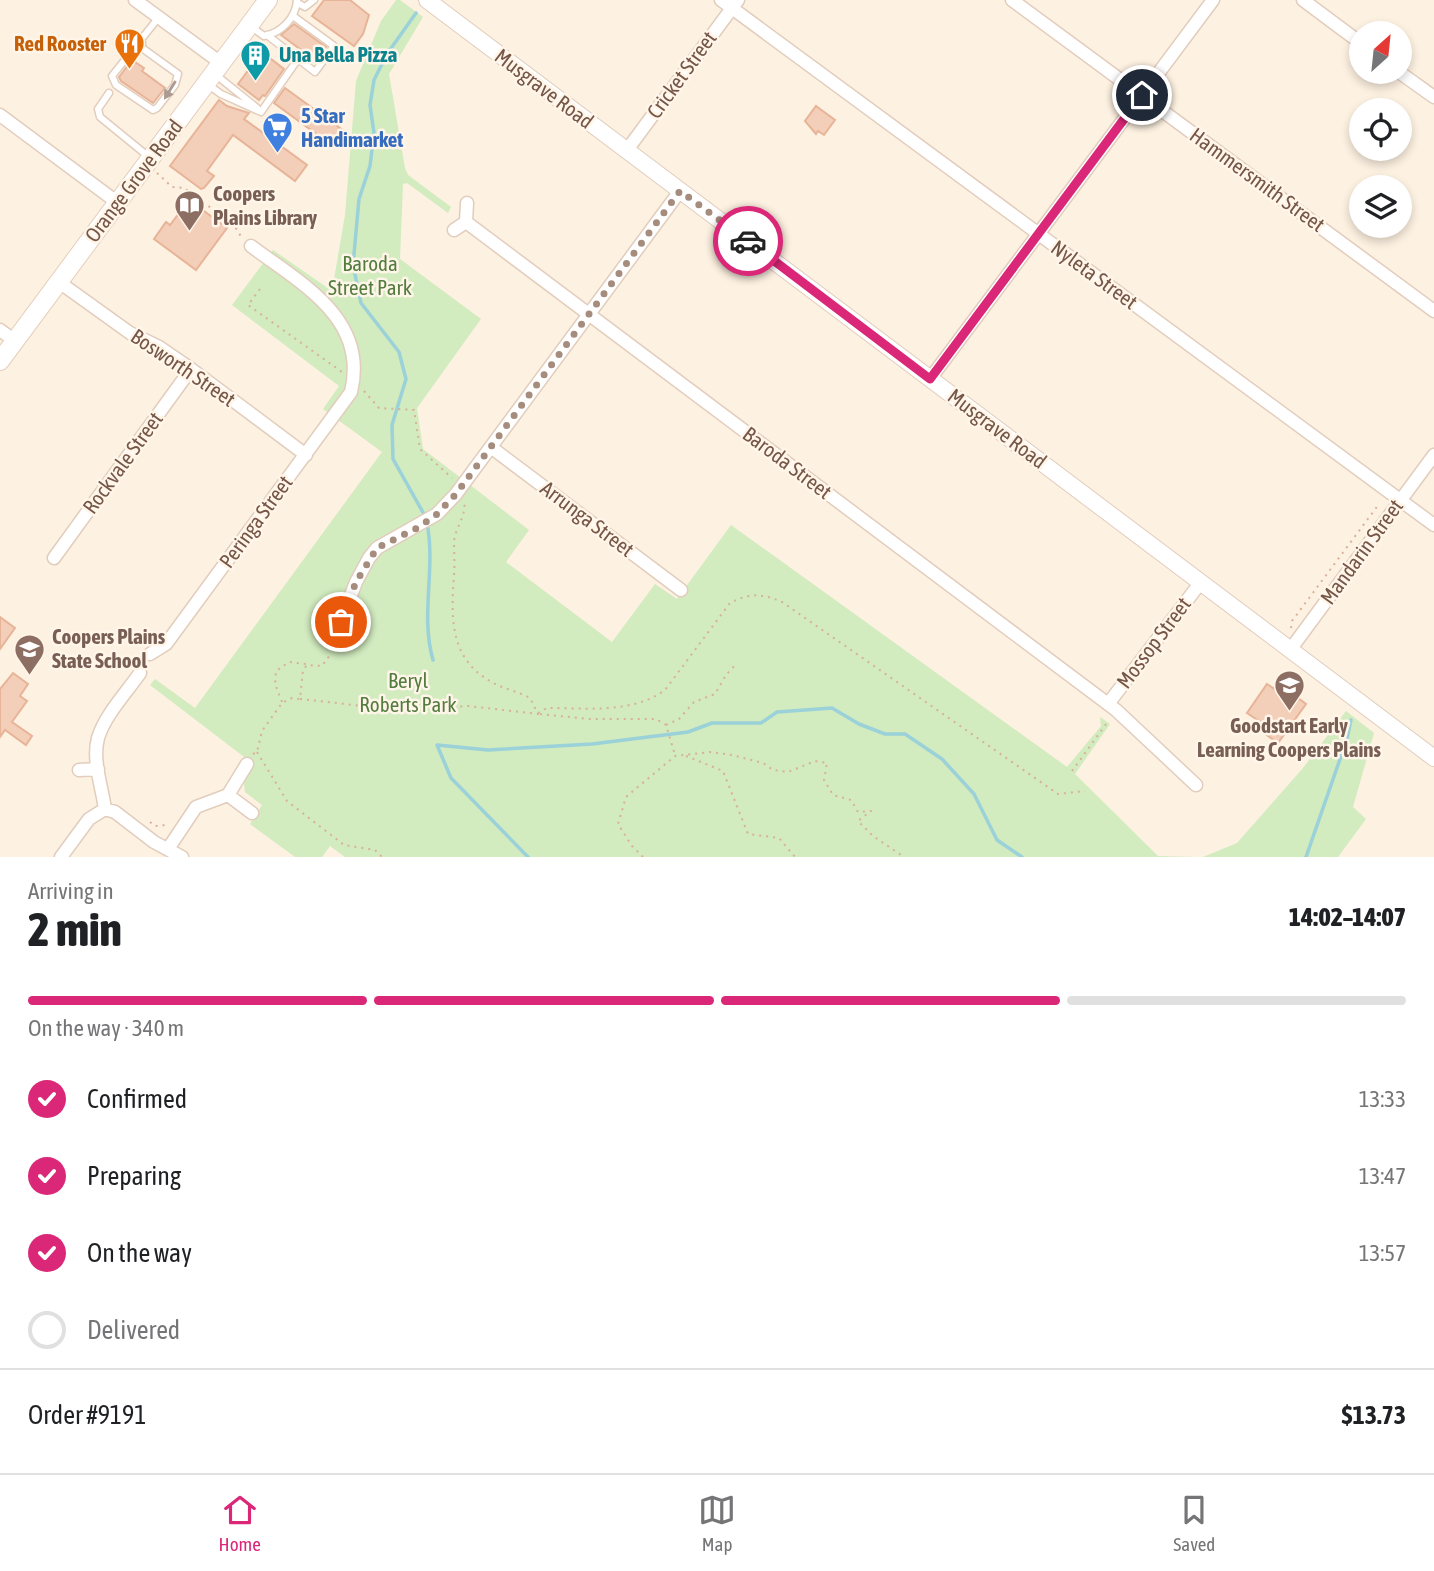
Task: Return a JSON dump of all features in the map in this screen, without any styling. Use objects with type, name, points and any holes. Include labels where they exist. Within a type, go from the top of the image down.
[{"type":"main road","name":"Orange Grove Road","points":[[0,361],[268,0]]},
{"type":"street","points":[[135,0],[159,17],[214,73]]},
{"type":"street","name":"Musgrave Road","points":[[426,0],[1434,758]]},
{"type":"street","name":"Hammersmith Street","points":[[1012,0],[1434,311]]},
{"type":"street","points":[[930,379],[1213,0]]},
{"type":"street","points":[[1303,0],[1349,34]]},
{"type":"street","name":"Cricket Street","points":[[626,150],[730,3]]},
{"type":"street","name":"Nyleta Street","points":[[730,3],[1038,234],[1434,525]]},
{"type":"street","points":[[1412,81],[1434,97]]},
{"type":"street","points":[[0,115],[118,203]]},
{"type":"street","points":[[333,642],[356,582],[369,558],[377,548],[419,527],[437,514],[456,494],[680,191]]},
{"type":"street","points":[[454,230],[466,222],[467,203]]},
{"type":"street","name":"Baroda Street","points":[[466,222],[1112,707],[1196,785]]},
{"type":"street","points":[[251,246],[329,305],[345,327],[354,368],[352,382]]},
{"type":"street","name":"Bosworth Street","points":[[59,282],[130,333],[159,347],[191,369],[306,455]]},
{"type":"street","points":[[0,330],[15,341]]},
{"type":"street","name":"Rockvale Street","points":[[54,558],[191,369]]},
{"type":"street","name":"Peringa Street","points":[[150,654],[166,644],[351,392],[352,382]]},
{"type":"street","name":"Arrunga Street","points":[[492,448],[681,590]]},
{"type":"street","name":"Mandarin Street","points":[[1290,650],[1434,455]]},
{"type":"street","name":"Mossop Street","points":[[1112,707],[1201,582]]},
{"type":"street","points":[[105,809],[98,769],[97,741],[103,725],[140,673]]},
{"type":"street","points":[[167,849],[197,807],[209,800],[228,795],[247,764]]},
{"type":"street","points":[[79,770],[98,769]]},
{"type":"street","points":[[228,795],[252,813]]},
{"type":"street","points":[[61,857],[89,819],[105,809],[116,812],[182,857]]},
{"type":"lane","points":[[267,36],[275,35],[293,16],[297,2],[305,7],[314,0]]},
{"type":"lane","points":[[249,26],[315,72],[334,46],[293,16]]},
{"type":"lane","points":[[142,42],[135,44],[112,76],[112,80],[145,107],[153,110],[175,85],[178,74],[142,48],[142,42],[159,17]]},
{"type":"lane","points":[[261,112],[298,59]]},
{"type":"lane","points":[[214,73],[261,112]]},
{"type":"lane","points":[[214,73],[221,94],[261,112]]},
{"type":"lane","points":[[109,93],[98,109],[100,117],[149,161]]},
{"type":"path","points":[[149,161],[172,187],[184,188],[234,225],[238,234],[251,246]]},
{"type":"path","points":[[260,289],[248,305],[340,369],[379,408],[414,410],[419,449],[452,475],[450,490],[465,505],[454,540],[451,603],[454,634],[461,654],[487,680],[530,698],[538,714]]},
{"type":"path","points":[[1291,631],[1292,621],[1379,504]]},
{"type":"path","points":[[538,714],[547,708],[624,707],[651,700],[664,690],[730,603],[746,595],[765,595],[782,602],[1058,794],[1085,791]]},
{"type":"path","points":[[282,703],[275,684],[276,671],[289,662],[322,666],[329,659],[333,642]]},
{"type":"path","points":[[666,725],[679,719],[694,702],[715,694],[737,663]]},
{"type":"path","points":[[300,699],[303,670],[307,665]]},
{"type":"path","points":[[382,857],[375,850],[344,845],[287,801],[257,752],[262,731],[282,703],[292,698],[381,709],[413,710],[468,706],[589,719],[656,719],[666,725],[675,756]]},
{"type":"path","points":[[1072,771],[1112,707]]},
{"type":"path","points":[[247,764],[250,756],[257,752]]},
{"type":"path","points":[[643,857],[632,846],[618,824],[626,797],[675,756],[710,752],[764,763],[773,770],[788,772],[815,761],[827,763],[824,780],[833,795],[851,800],[858,812],[871,811],[858,821],[873,836],[904,857]]},
{"type":"path","points":[[683,754],[723,771],[748,834],[779,838],[796,857]]},
{"type":"path","points":[[148,821],[155,826],[170,825],[178,831]]},
{"type":"green space","name":"Beryl Roberts Park","points":[[396,0],[400,0],[423,17],[389,74],[405,168],[408,175],[451,207],[448,213],[407,183],[403,184],[400,259],[481,319],[417,408],[423,449],[529,530],[506,562],[612,642],[655,584],[677,599],[731,525],[1067,767],[1101,726],[1100,717],[1110,724],[1075,774],[1158,856],[1195,857],[345,857],[330,846],[322,857],[295,857],[250,824],[262,805],[245,792],[244,784],[252,763],[150,685],[155,679],[195,708],[382,452],[323,409],[339,386],[232,305],[273,250],[332,291],[345,215],[356,81],[381,21]]},
{"type":"green space","points":[[1346,711],[1374,733],[1353,807],[1366,819],[1338,857],[1203,857],[1237,843],[1303,768]]},
{"type":"building","points":[[324,0],[350,0],[369,15],[363,34],[354,46],[312,16]]},
{"type":"building","points":[[294,24],[326,47],[316,61],[281,35]]},
{"type":"building","name":"Una Bella Pizza","points":[[262,52],[284,69],[265,96],[259,100],[238,84]]},
{"type":"building","points":[[132,60],[165,88],[153,103],[119,77]]},
{"type":"building","points":[[285,88],[344,131],[333,146],[274,103]]},
{"type":"building","points":[[219,100],[227,106],[249,113],[244,119],[307,165],[295,181],[233,135],[207,171],[214,176],[204,188],[201,189],[170,166]]},
{"type":"building","points":[[816,106],[835,120],[824,135],[818,131],[816,134],[805,121]]},
{"type":"building","name":"Coopers Plains Library","points":[[189,200],[227,228],[196,270],[154,239],[166,222],[170,225]]},
{"type":"building","points":[[0,617],[15,628],[0,649]]},
{"type":"building","points":[[13,673],[28,684],[20,696],[27,701],[12,722],[32,736],[26,745],[5,730],[0,737],[0,689]]},
{"type":"building","points":[[1267,684],[1279,692],[1283,687],[1306,704],[1278,743],[1258,729],[1262,723],[1247,713]]},
{"type":"waterway","points":[[416,13],[387,54],[374,80],[370,105],[374,133],[370,166],[359,199],[353,265],[361,303],[399,352],[406,379],[392,425],[393,459],[425,516]]},
{"type":"waterway","points":[[427,523],[430,557],[428,626],[433,660]]},
{"type":"waterway","points":[[528,857],[451,778],[437,745],[488,750],[592,744],[688,732],[712,723],[761,723],[777,712],[832,708],[859,724],[885,734],[905,734],[942,759],[974,794],[997,840],[1022,857]]},
{"type":"waterway","points":[[1306,857],[1347,739],[1351,720]]},
{"type":"way so far","points":[[341,622],[356,582],[369,558],[377,548],[419,527],[437,514],[456,494],[509,426],[680,191],[748,241]]},
{"type":"place","name":"Red Rooster","points":[[129,71]]},
{"type":"place","name":"Una Bella Pizza","points":[[256,82]]},
{"type":"place","name":"5 Star Handimarket","points":[[278,155]]},
{"type":"place","name":"Coopers Plains Library","points":[[190,233]]},
{"type":"place","name":"Coopers Plains State School","points":[[29,676]]},
{"type":"place","name":"Goodstart Early Learning Coopers Plains","points":[[1289,713]]},
{"type":"route","points":[[748,241],[930,379],[1142,95]]},
{"type":"park label","name":"Baroda Street Park","points":[[370,276]]}]
